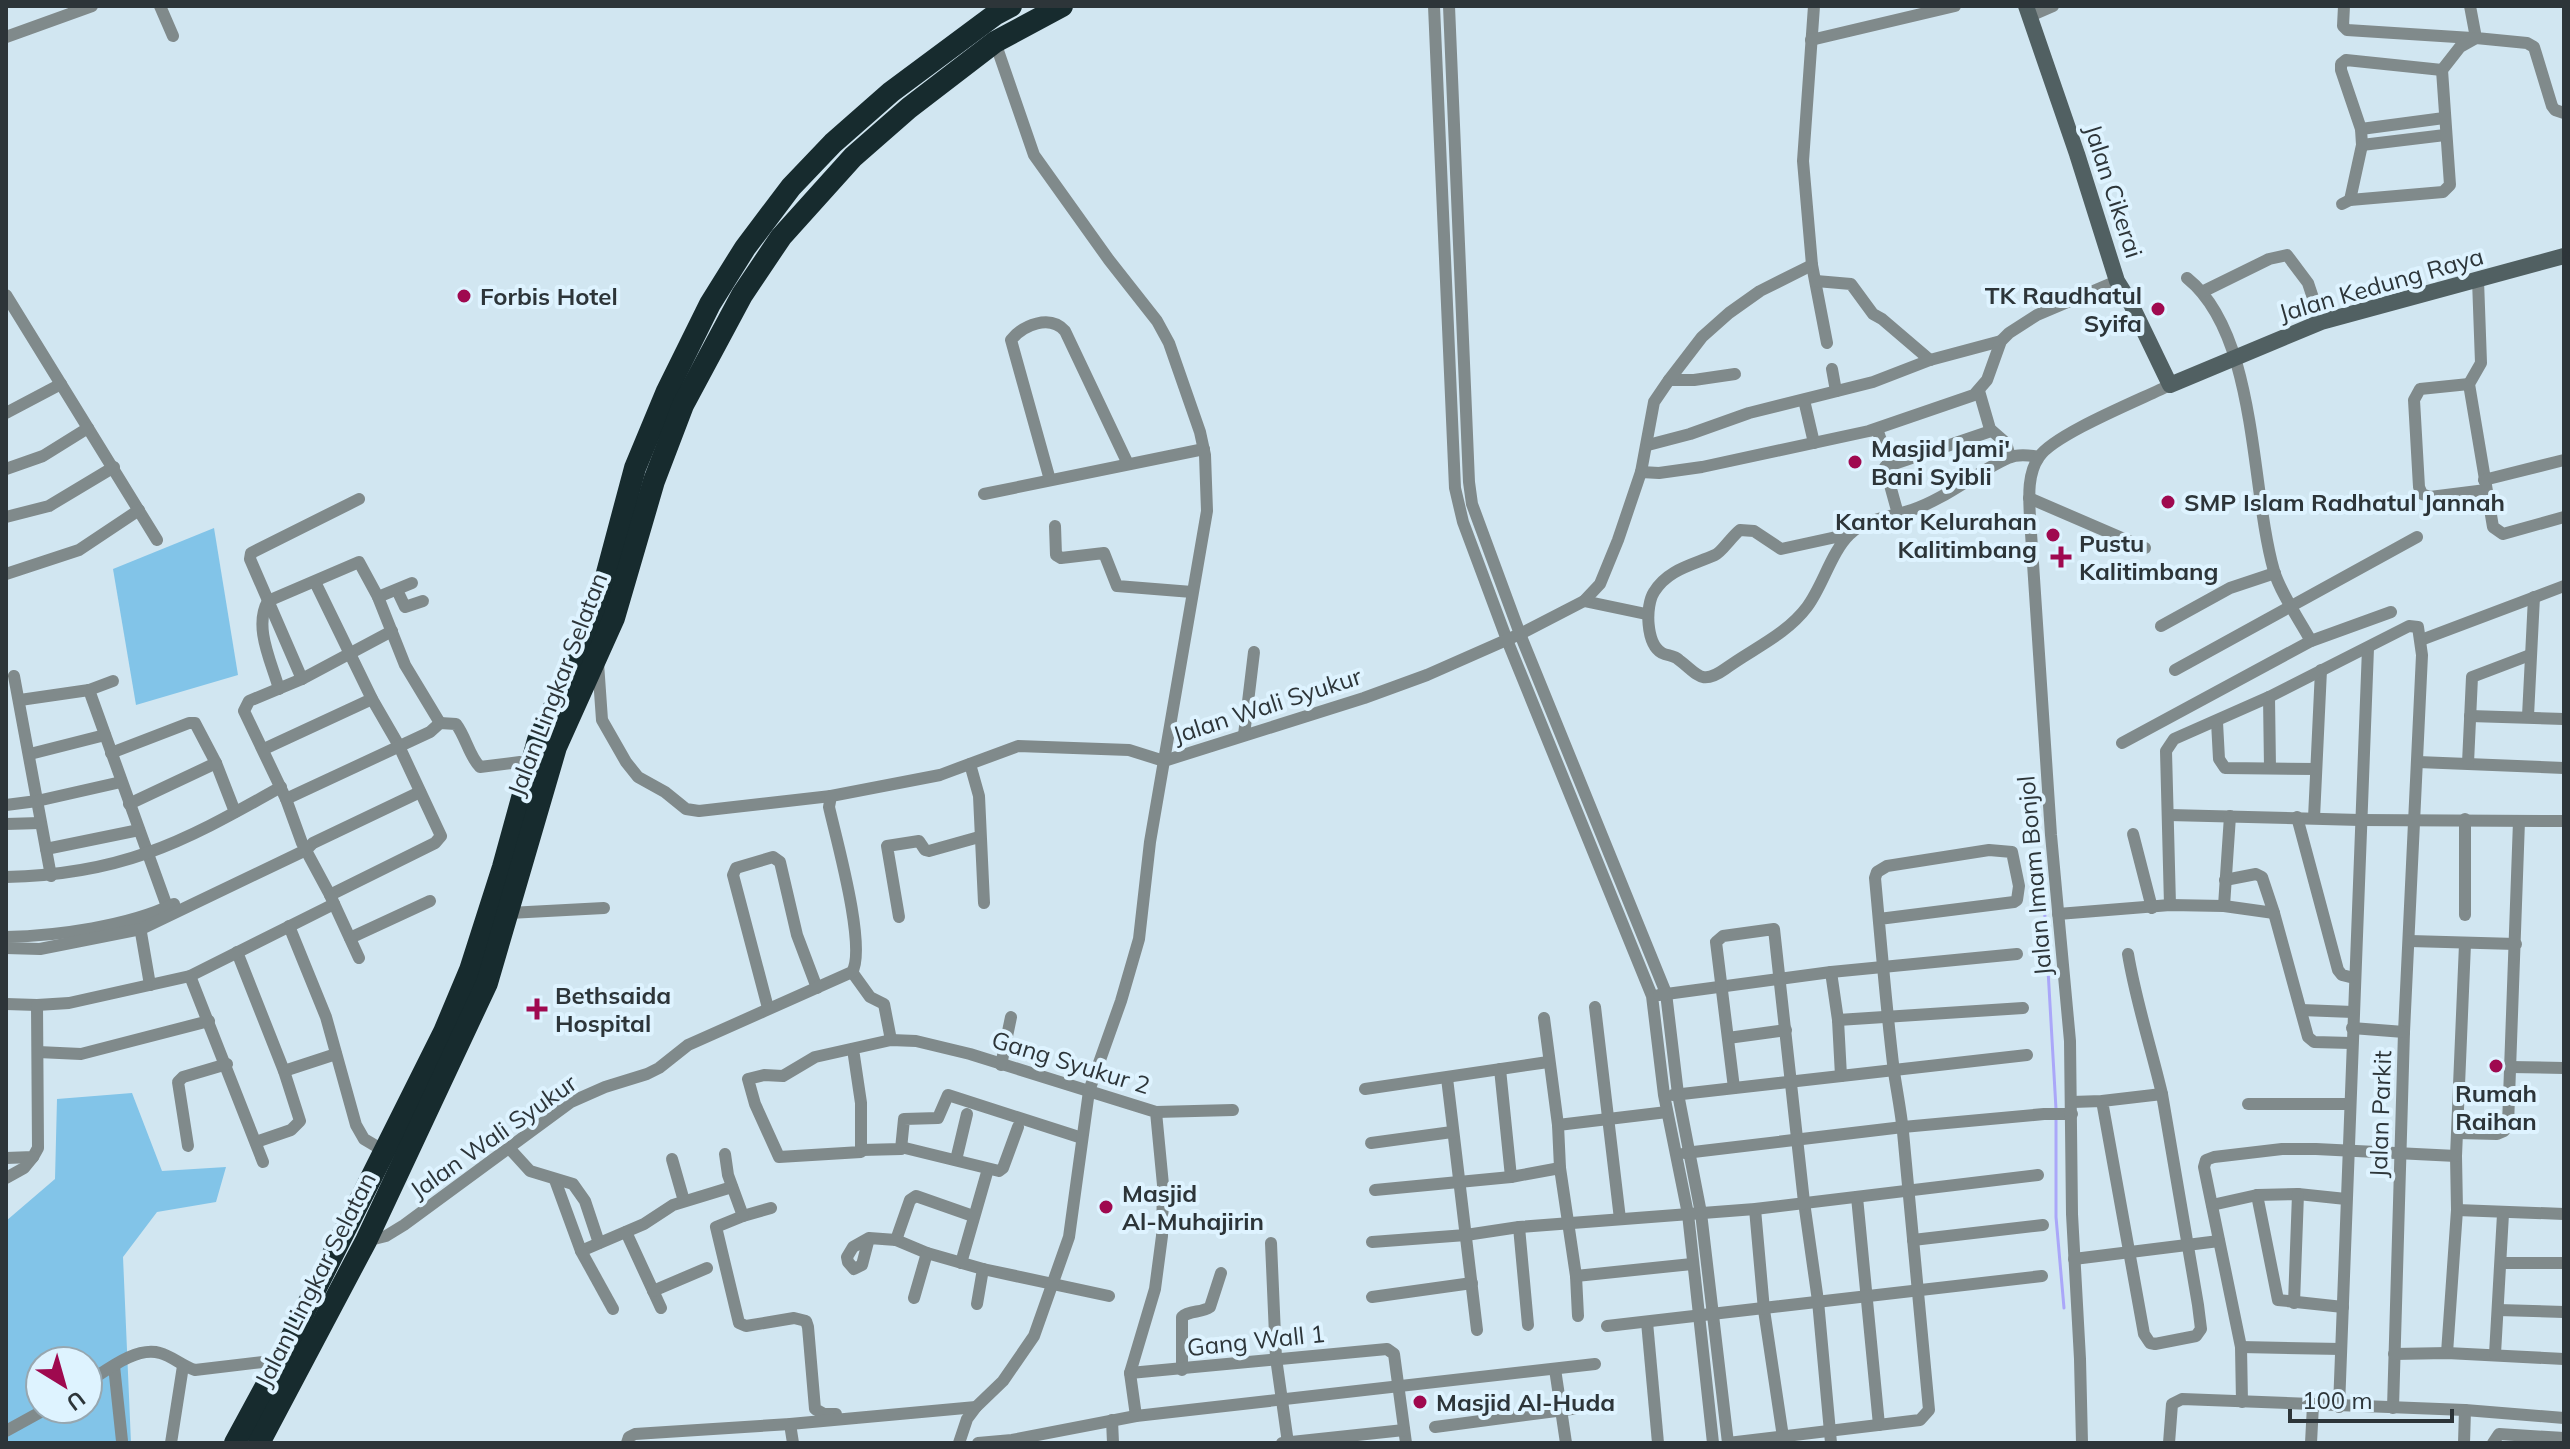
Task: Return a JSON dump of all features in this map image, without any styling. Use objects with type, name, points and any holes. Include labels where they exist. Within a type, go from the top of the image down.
[{"type":"highway","name":"Jalan Lingkar Selatan","points":[[259,1443],[366,1241],[487,983],[509,913],[511,869],[538,740],[566,700],[614,618],[654,481],[683,405],[742,295],[781,237],[853,157],[909,108],[995,42],[1062,6]]},
{"type":"highway","name":"Jalan Lingkar Selatan","points":[[589,660],[596,614],[635,468],[685,352],[745,248],[791,187],[833,143],[891,92],[1001,9]]},
{"type":"highway","name":"Jalan Lingkar Selatan","points":[[235,1443],[386,1152],[444,1032],[511,869]]},
{"type":"street","points":[[6,37],[92,6]]},
{"type":"street","points":[[160,6],[173,36]]},
{"type":"street","points":[[1434,6],[1455,488],[1463,522],[1666,993],[1678,1094],[1690,1153],[1694,1213],[1692,1264],[1713,1443]]},
{"type":"street","points":[[1449,6],[1469,482],[1478,524],[1513,637],[1652,996],[1667,1112],[1676,1155],[1694,1213],[1712,1314],[1728,1443],[1783,1437],[1831,1437],[1879,1425],[1920,1420],[1927,1416],[1929,1410],[1903,1127],[1894,1071],[1890,1018],[1884,968],[1879,919],[1875,878],[1882,868],[1989,850],[2012,852],[2019,886],[2014,902],[1879,919]]},
{"type":"street","points":[[1814,6],[1803,161],[1812,265],[1827,343]]},
{"type":"street","points":[[1811,40],[1896,13],[1955,6]]},
{"type":"street","points":[[2028,11],[2053,6]]},
{"type":"street","points":[[2344,6],[2343,26],[2347,30],[2527,43],[2534,47],[2552,106],[2564,113]]},
{"type":"street","points":[[2470,6],[2476,38]]},
{"type":"street","name":"Jalan Cikerai","points":[[2028,11],[2124,292],[2170,385]]},
{"type":"street","points":[[2442,70],[2344,61],[2340,66],[2361,129],[2362,145],[2346,202],[2443,192],[2447,189],[2451,179],[2442,70],[2460,47],[2476,38]]},
{"type":"street","points":[[959,1443],[967,1419],[1003,1381],[1034,1336],[1069,1237],[1089,1091],[1135,959],[1150,842],[1207,511],[1204,449],[1194,410],[1169,343],[1157,321],[1034,155],[995,42]]},
{"type":"street","points":[[2361,129],[2444,118]]},
{"type":"street","points":[[2362,145],[2445,135]]},
{"type":"street","points":[[2204,291],[2269,259],[2287,255],[2308,283],[2321,322]]},
{"type":"street","name":"Jalan Kedung Raya","points":[[2170,385],[2321,322],[2564,256]]},
{"type":"street","name":"Jalan Wali Syukur","points":[[589,660],[602,720],[638,777],[665,792],[686,809],[699,811],[831,796],[910,782],[1018,746],[1129,750],[1164,761],[1364,698],[1427,675],[1513,637],[1584,601],[1596,590],[1604,576],[1641,472],[1654,402],[1702,337],[1729,313],[1760,291],[1812,265]]},
{"type":"street","points":[[2187,278],[2204,291],[2236,357],[2275,573],[2311,641]]},
{"type":"street","points":[[2478,280],[2481,363],[2469,384],[2493,527],[2499,533],[2564,517]]},
{"type":"street","points":[[1816,281],[1851,284],[1873,314],[1930,360]]},
{"type":"street","points":[[1648,445],[1749,413],[1873,382],[1930,360],[2001,341],[2037,315],[2124,292]]},
{"type":"street","points":[[6,295],[157,540]]},
{"type":"street","points":[[1050,480],[1011,340],[1018,333],[1042,322],[1056,323],[1065,331],[1128,464]]},
{"type":"street","points":[[1641,472],[1659,473],[1702,467],[1877,429],[1979,391],[1987,380],[2001,341]]},
{"type":"street","points":[[1832,369],[1836,391]]},
{"type":"street","points":[[1669,380],[1735,374]]},
{"type":"street","points":[[8,409],[61,384]]},
{"type":"street","points":[[2469,384],[2420,389],[2416,394],[2419,487],[2422,494],[2430,497],[2485,485],[2564,460]]},
{"type":"street","points":[[1850,534],[1800,615],[1763,645],[1711,677],[1696,674],[1655,645],[1646,614],[1656,588],[1682,566],[1717,555],[1729,538],[1740,530],[1754,531],[1781,549],[1850,534],[1884,517],[1929,504],[2011,457],[2033,456],[2059,439],[2170,385]]},
{"type":"street","points":[[1979,391],[1991,431],[2006,443],[2011,457]]},
{"type":"street","points":[[1804,400],[1814,443]]},
{"type":"street","points":[[6,469],[43,456],[88,428]]},
{"type":"street","points":[[1877,429],[1898,514]]},
{"type":"street","points":[[1887,467],[1991,431]]},
{"type":"street","points":[[984,494],[1204,449]]},
{"type":"street","name":"Jalan Imam Bonjol","points":[[2033,456],[2029,498],[2058,914],[2070,1041],[2068,1110],[2082,1443]]},
{"type":"street","points":[[6,517],[49,506],[114,467]]},
{"type":"street","points":[[2029,498],[2145,548]]},
{"type":"street","points":[[302,679],[250,559],[251,553],[359,499]]},
{"type":"street","points":[[6,574],[79,550],[139,510]]},
{"type":"street","points":[[1055,526],[1056,555],[1061,558],[1104,553],[1117,586],[1192,592]]},
{"type":"street","points":[[2175,670],[2417,537]]},
{"type":"street","points":[[279,689],[262,630],[261,615],[268,601],[359,562],[378,597],[405,665],[440,723]]},
{"type":"street","points":[[2161,626],[2230,588],[2275,573]]},
{"type":"street","points":[[6,1004],[69,1003],[190,976],[289,926],[441,839],[398,744],[372,699],[315,582]]},
{"type":"street","points":[[378,597],[412,583]]},
{"type":"street","points":[[2170,905],[2166,751],[2174,739],[2217,722],[2412,625],[2418,627],[2421,640],[2564,586]]},
{"type":"street","points":[[397,590],[405,607],[423,601]]},
{"type":"street","points":[[2528,716],[2534,597]]},
{"type":"street","points":[[1584,601],[1646,614]]},
{"type":"street","points":[[2122,743],[2311,641],[2391,612]]},
{"type":"street","points":[[359,958],[244,706],[392,631]]},
{"type":"street","name":"Jalan Parkit","points":[[2393,1408],[2404,1032],[2421,640]]},
{"type":"street","points":[[2339,1407],[2368,648]]},
{"type":"street","points":[[1244,735],[1254,652]]},
{"type":"street","points":[[2468,763],[2472,677],[2530,655]]},
{"type":"street","points":[[2314,818],[2321,670]]},
{"type":"street","points":[[14,676],[51,876]]},
{"type":"street","points":[[20,700],[89,690],[113,681]]},
{"type":"street","points":[[89,690],[168,912]]},
{"type":"street","points":[[2269,697],[2270,768]]},
{"type":"street","points":[[264,749],[372,699]]},
{"type":"street","points":[[2470,716],[2564,719]]},
{"type":"street","points":[[2217,722],[2219,759],[2223,766],[2316,769]]},
{"type":"street","points":[[111,753],[195,723],[216,763],[235,812]]},
{"type":"street","points":[[6,877],[51,876],[146,853],[235,812],[430,732],[440,723],[456,724],[480,767],[520,762]]},
{"type":"street","points":[[30,754],[105,735]]},
{"type":"street","points":[[2418,762],[2564,768]]},
{"type":"street","points":[[129,804],[216,763]]},
{"type":"street","points":[[970,764],[979,796],[984,903]]},
{"type":"street","points":[[6,805],[121,782]]},
{"type":"street","points":[[6,948],[40,949],[139,924],[420,792]]},
{"type":"street","points":[[831,796],[829,807],[855,932],[857,956],[852,972],[870,997],[883,1001],[891,1040]]},
{"type":"street","points":[[2169,815],[2564,821]]},
{"type":"street","points":[[2224,906],[2230,816]]},
{"type":"street","points":[[2297,817],[2338,970],[2342,975],[2354,978]]},
{"type":"street","points":[[2465,819],[2465,915]]},
{"type":"street","points":[[2458,1133],[2497,1134],[2506,1128],[2519,821]]},
{"type":"street","points":[[6,824],[40,823]]},
{"type":"street","points":[[46,849],[139,830]]},
{"type":"street","points":[[2133,834],[2152,908]]},
{"type":"street","points":[[899,917],[887,846],[919,841],[929,851],[979,837]]},
{"type":"street","points":[[768,1008],[733,875],[736,868],[773,857],[780,862],[797,935],[817,988]]},
{"type":"street","points":[[2225,880],[2256,874],[2262,877],[2311,1040],[2351,1043]]},
{"type":"street","points":[[350,938],[430,901]]},
{"type":"street","points":[[2058,914],[2170,905],[2224,906],[2274,913]]},
{"type":"street","points":[[509,913],[604,908]]},
{"type":"street","points":[[6,937],[139,924]]},
{"type":"street","points":[[139,924],[150,985]]},
{"type":"street","points":[[289,926],[326,1017],[356,1125],[364,1139],[386,1152]]},
{"type":"street","points":[[1626,933],[1640,928]]},
{"type":"street","points":[[1734,1088],[1717,940],[1723,936],[1773,929],[1776,932],[1831,1437]]},
{"type":"street","points":[[2410,941],[2516,944]]},
{"type":"street","points":[[2447,1353],[2457,1210],[2456,1156],[2465,944]]},
{"type":"street","points":[[237,952],[284,1071],[299,1124],[291,1130],[256,1142]]},
{"type":"street","points":[[1652,996],[1831,972],[2017,954]]},
{"type":"street","points":[[2102,1101],[2144,1334],[2150,1343],[2155,1344],[2196,1336],[2200,1332],[2198,1305],[2162,1094],[2128,954]]},
{"type":"street","name":"Jalan Wali Syukur","points":[[366,1241],[395,1231],[571,1102],[647,1074],[688,1045],[852,972]]},
{"type":"street","points":[[1831,972],[1841,1076]]},
{"type":"street","points":[[190,976],[263,1162]]},
{"type":"street","points":[[6,1178],[24,1168],[33,1157],[39,1134],[37,1005]]},
{"type":"street","points":[[1595,1007],[1620,1219]]},
{"type":"street","points":[[1838,1020],[2023,1008]]},
{"type":"street","points":[[2301,1010],[2353,1012]]},
{"type":"street","points":[[1001,1065],[1011,1017]]},
{"type":"street","points":[[1544,1018],[1558,1125],[1560,1168],[1576,1276],[1578,1316]]},
{"type":"street","points":[[38,1052],[81,1054],[209,1021]]},
{"type":"street","points":[[2352,1028],[2404,1032]]},
{"type":"street","points":[[1728,1038],[1786,1030]]},
{"type":"street","name":"Gang Syukur 2","points":[[862,1150],[858,1154],[779,1157],[755,1104],[748,1079],[764,1075],[783,1076],[812,1058],[891,1040],[916,1041],[950,1048],[1156,1112],[1163,1185],[1162,1236],[1155,1289],[1130,1373],[1136,1416]]},
{"type":"street","points":[[853,1049],[861,1103],[862,1150],[901,1149],[904,1119],[938,1118],[948,1095],[1082,1138]]},
{"type":"street","points":[[284,1071],[336,1054]]},
{"type":"street","points":[[1664,1095],[2027,1055]]},
{"type":"street","points":[[1365,1089],[1548,1062]]},
{"type":"street","points":[[188,1146],[178,1082],[183,1077],[227,1064]]},
{"type":"street","points":[[2510,1067],[2564,1068]]},
{"type":"street","points":[[1500,1069],[1511,1177]]},
{"type":"street","points":[[1447,1078],[1477,1330]]},
{"type":"street","points":[[1676,1155],[1903,1127],[2044,1114],[2102,1101],[2162,1094]]},
{"type":"street","points":[[2248,1104],[2349,1104]]},
{"type":"street","points":[[1156,1112],[1233,1110]]},
{"type":"street","points":[[1558,1125],[1667,1112]]},
{"type":"street","points":[[956,1160],[967,1114]]},
{"type":"street","points":[[905,1148],[999,1171],[1003,1168],[1018,1127]]},
{"type":"street","points":[[1371,1143],[1452,1132]]},
{"type":"street","points":[[509,1148],[530,1171],[564,1180],[580,1191],[599,1243]]},
{"type":"street","points":[[2242,1402],[2241,1347],[2204,1167],[2209,1158],[2282,1149],[2456,1156]]},
{"type":"street","points":[[725,1154],[732,1187],[743,1216]]},
{"type":"street","points":[[6,1158],[33,1157]]},
{"type":"street","points":[[672,1159],[684,1201]]},
{"type":"street","points":[[1375,1190],[1511,1177],[1560,1168]]},
{"type":"street","points":[[961,1263],[988,1169]]},
{"type":"street","points":[[1372,1242],[1466,1235],[1569,1222],[1755,1209],[2038,1175]]},
{"type":"street","points":[[555,1180],[581,1251],[613,1309]]},
{"type":"street","points":[[581,1251],[626,1232],[673,1205],[732,1187]]},
{"type":"street","points":[[2212,1205],[2257,1195],[2298,1194],[2346,1199]]},
{"type":"street","points":[[2294,1303],[2298,1194]]},
{"type":"street","points":[[2257,1195],[2278,1299],[2343,1307]]},
{"type":"street","points":[[896,1240],[910,1200],[916,1196],[973,1216]]},
{"type":"street","points":[[1857,1197],[1879,1425]]},
{"type":"street","points":[[771,1208],[716,1227],[739,1323],[746,1326],[794,1318],[806,1321],[815,1409],[824,1414],[867,1417]]},
{"type":"street","points":[[1755,1209],[1764,1310],[1783,1437]]},
{"type":"street","points":[[2457,1210],[2564,1214]]},
{"type":"street","points":[[2495,1354],[2503,1214]]},
{"type":"street","points":[[1913,1240],[2043,1225]]},
{"type":"street","points":[[1519,1227],[1528,1325]]},
{"type":"street","points":[[626,1232],[661,1308]]},
{"type":"street","points":[[869,1238],[896,1240],[927,1253],[983,1269],[1109,1296]]},
{"type":"street","points":[[2074,1259],[2219,1241]]},
{"type":"street","points":[[1271,1243],[1276,1358],[1286,1443],[1405,1436],[1400,1386]]},
{"type":"street","points":[[914,1298],[927,1253]]},
{"type":"street","points":[[2501,1263],[2564,1263]]},
{"type":"street","points":[[1576,1276],[1692,1264]]},
{"type":"street","points":[[653,1291],[707,1268]]},
{"type":"street","points":[[977,1304],[983,1269]]},
{"type":"street","points":[[1182,1370],[1182,1317],[1187,1313],[1206,1311],[1210,1307],[1221,1273]]},
{"type":"street","points":[[1607,1326],[2042,1276]]},
{"type":"street","points":[[1372,1297],[1472,1283]]},
{"type":"street","points":[[2498,1310],[2564,1312]]},
{"type":"street","points":[[1647,1322],[1658,1443]]},
{"type":"street","points":[[2241,1347],[2341,1349]]},
{"type":"street","name":"Gang Wall 1","points":[[1130,1373],[1387,1349],[1394,1354],[1400,1386]]},
{"type":"street","points":[[104,1372],[132,1356],[149,1352],[163,1354],[195,1370],[280,1360]]},
{"type":"street","points":[[2394,1354],[2495,1354],[2564,1359]]},
{"type":"street","points":[[978,1443],[1065,1437],[1112,1420],[1136,1416],[1595,1364]]},
{"type":"street","points":[[114,1366],[122,1441]]},
{"type":"street","points":[[171,1443],[183,1366]]},
{"type":"street","points":[[1555,1369],[1566,1443]]},
{"type":"street","points":[[2169,1443],[2172,1404],[2176,1401],[2465,1410],[2564,1418]]},
{"type":"street","points":[[2311,1443],[2313,1405]]},
{"type":"street","points":[[1435,1427],[1595,1406]]},
{"type":"street","points":[[627,1443],[629,1437],[635,1434],[976,1407]]},
{"type":"street","points":[[2464,1443],[2465,1410]]},
{"type":"street","points":[[2541,1437],[2542,1417]]},
{"type":"street","points":[[1112,1420],[1113,1443]]},
{"type":"street","points":[[6,1431],[24,1421]]},
{"type":"street","points":[[790,1424],[793,1443]]},
{"type":"street","points":[[2493,1443],[2499,1434],[2564,1438]]},
{"type":"shaded area","points":[[214,528],[238,675],[136,705],[113,569]]},
{"type":"shaded area","points":[[132,1093],[162,1171],[226,1167],[216,1202],[157,1212],[123,1257],[131,1443],[6,1443],[6,1221],[55,1179],[57,1099]]},
{"type":"waterway","points":[[2042,865],[2056,1109]]},
{"type":"waterway","points":[[2056,1117],[2056,1217],[2064,1308]]},
{"type":"place","name":"Forbis Hotel","points":[[464,296]]},
{"type":"place","name":"TK Raudhatul Syifa","points":[[2158,309]]},
{"type":"place","name":"Masjid Jami' Bani Syibli","points":[[1855,462]]},
{"type":"place","name":"SMP Islam Radhatul Jannah","points":[[2168,502]]},
{"type":"place","name":"Kantor Kelurahan Kalitimbang","points":[[2053,535]]},
{"type":"place","name":"Pustu Kalitimbang","points":[[2061,557]]},
{"type":"place","name":"Bethsaida Hospital","points":[[537,1009]]},
{"type":"place","name":"Rumah Raihan","points":[[2496,1066]]},
{"type":"place","name":"Masjid Al-Muhajirin","points":[[1106,1207]]},
{"type":"place","name":"Masjid Al-Huda","points":[[1420,1402]]}]
